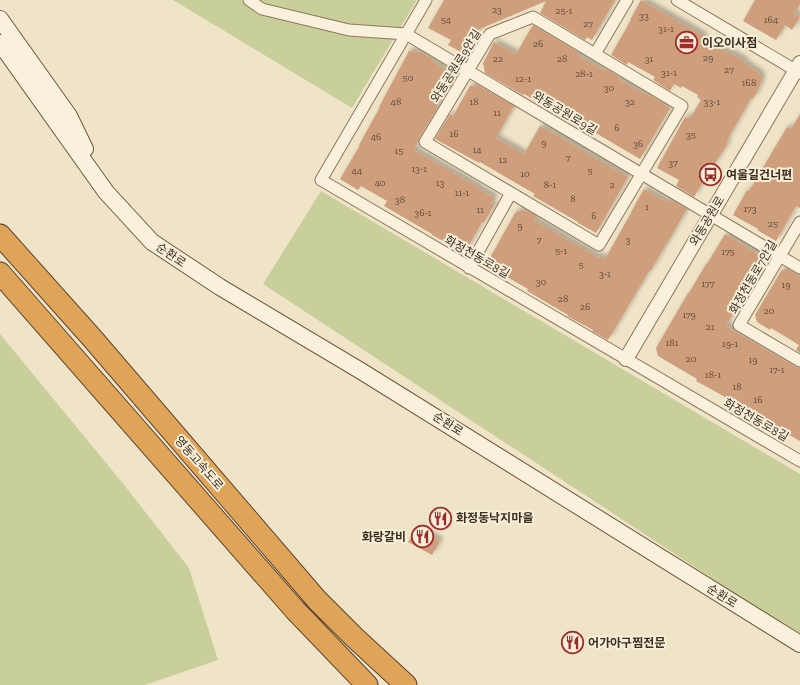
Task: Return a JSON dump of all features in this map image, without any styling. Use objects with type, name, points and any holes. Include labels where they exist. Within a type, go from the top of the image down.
[{"type":"highway","name":"영동고속도로","points":[[0,235],[92,338],[317,600],[354,637],[406,685]]},
{"type":"highway","name":"영동고속도로","points":[[6,279],[295,610],[366,685]]},
{"type":"main road","name":"순환로","points":[[0,19],[69,116],[106,192]]},
{"type":"main road","name":"순환로","points":[[0,43],[106,192],[152,242],[220,287],[361,371],[800,644]]},
{"type":"street","points":[[249,0],[262,9],[349,30],[406,34]]},
{"type":"street","name":"화정천동로8길","points":[[426,0],[321,180],[800,461]]},
{"type":"street","points":[[595,54],[627,0]]},
{"type":"street","points":[[677,0],[798,69]]},
{"type":"street","name":"와동공원로9안길","points":[[533,17],[595,54],[682,106],[599,245],[425,142],[490,34],[533,17]]},
{"type":"street","name":"와동공원로9길","points":[[406,34],[800,268]]},
{"type":"street","name":"와동공원로","points":[[626,359],[710,215],[798,69]]},
{"type":"street","points":[[470,268],[511,193]]},
{"type":"street","name":"화정천동로7안길","points":[[800,222],[739,325],[800,361]]},
{"type":"green space","points":[[173,0],[417,0],[352,108]]},
{"type":"green space","points":[[321,191],[800,474],[800,636],[263,284]]},
{"type":"green space","points":[[0,334],[125,486],[189,568],[218,660],[145,685],[0,685]]},
{"type":"building","points":[[444,0],[615,0],[592,40],[587,37],[585,40],[540,13],[546,1],[475,31],[478,33],[465,54],[448,45],[451,40],[428,28]]},
{"type":"building","points":[[641,0],[704,36],[702,39],[745,61],[744,63],[758,72],[762,78],[760,86],[753,99],[751,98],[726,142],[728,143],[694,197],[676,186],[679,180],[657,168],[685,117],[690,118],[701,100],[697,97],[698,95],[682,86],[681,88],[674,84],[670,91],[653,80],[655,77],[628,62],[627,65],[611,55]]},
{"type":"building","points":[[755,0],[800,0],[800,4],[794,13],[800,17],[792,30],[785,25],[776,40],[743,21]]},
{"type":"building","points":[[533,25],[578,52],[577,55],[603,70],[604,68],[620,77],[619,79],[670,108],[640,159],[548,105],[547,107],[524,94],[523,95],[485,73],[483,63],[494,42],[516,54]]},
{"type":"building","points":[[409,51],[420,52],[433,59],[432,61],[450,72],[452,79],[437,106],[438,107],[419,138],[414,150],[495,198],[491,203],[494,205],[484,223],[482,222],[465,252],[432,235],[384,206],[387,201],[361,186],[358,190],[340,179],[360,145]]},
{"type":"building","points":[[478,85],[514,106],[496,138],[524,154],[540,126],[628,177],[596,233],[533,196],[535,194],[480,162],[479,163],[435,139],[450,114],[453,116],[470,86]]},
{"type":"building","points":[[800,114],[800,208],[796,206],[776,241],[733,215],[787,127],[791,129]]},
{"type":"building","points":[[644,189],[667,202],[669,199],[687,209],[608,340],[527,291],[528,289],[486,265],[515,213],[526,210],[537,216],[534,220],[599,258],[600,256],[605,259]]},
{"type":"building","points":[[725,234],[760,255],[763,260],[726,326],[800,368],[800,441],[762,421],[765,418],[696,381],[697,379],[658,356],[656,348]]},
{"type":"building","points":[[789,269],[800,276],[800,353],[796,350],[799,345],[771,328],[770,330],[757,322],[755,315],[781,271]]},
{"type":"building","points":[[417,528],[440,541],[432,555],[408,542]]},
{"type":"place","name":"이오이사점","points":[[686,43]]},
{"type":"place","name":"여울길건너편","points":[[711,175]]},
{"type":"place","name":"화정동낙지마을","points":[[441,518]]},
{"type":"place","name":"화랑갈비","points":[[422,537]]},
{"type":"place","name":"어가아구찜전문","points":[[573,643]]}]
